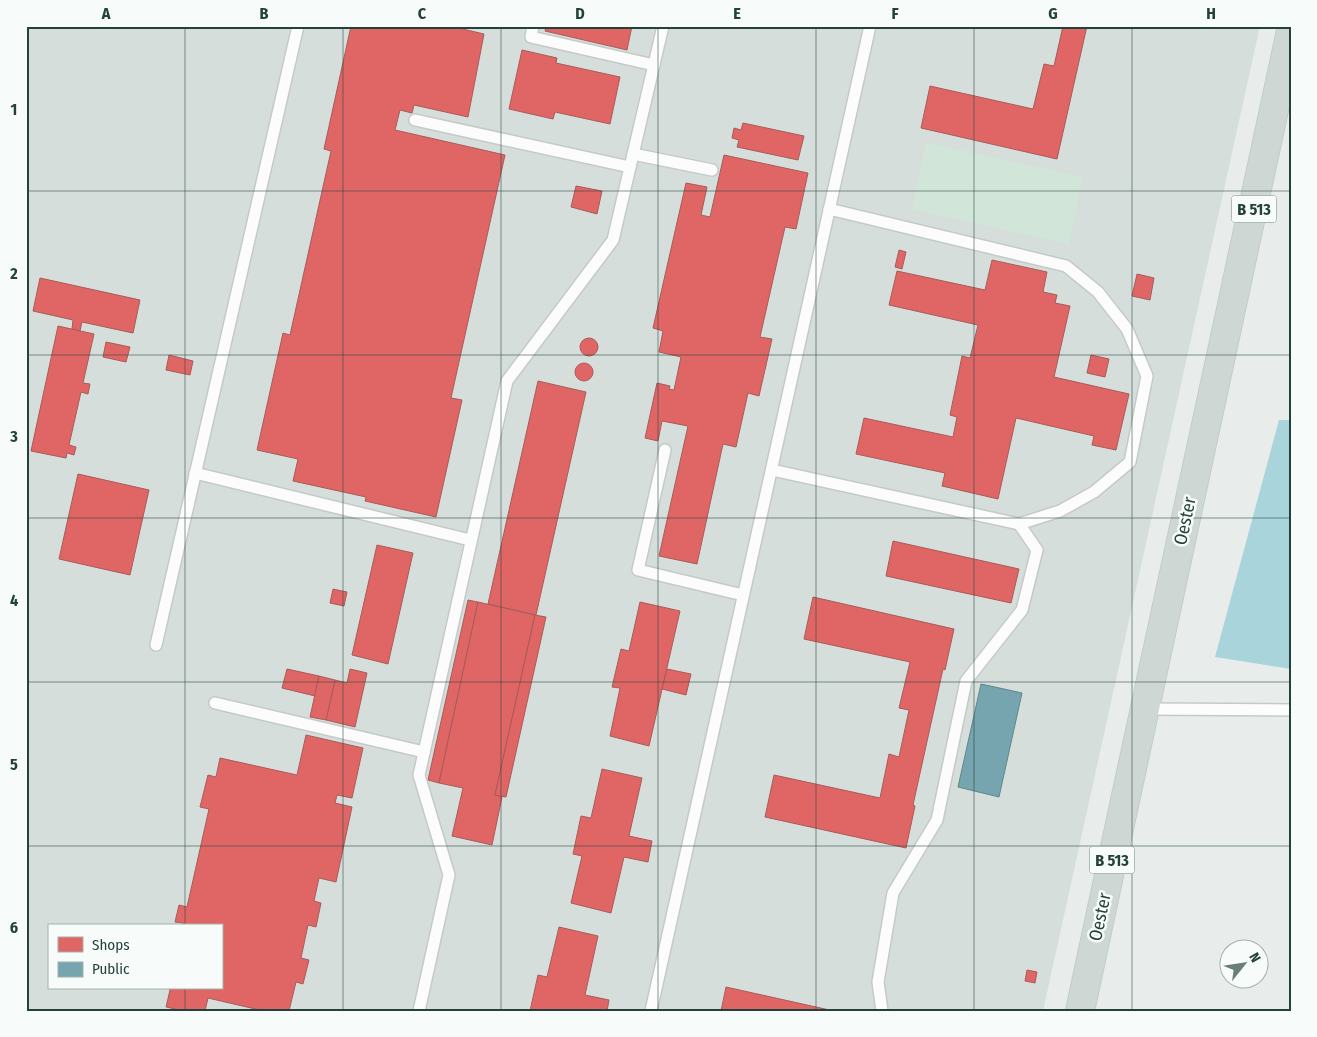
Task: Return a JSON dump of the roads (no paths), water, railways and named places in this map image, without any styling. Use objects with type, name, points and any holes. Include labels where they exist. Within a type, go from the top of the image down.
[{"type":"main road","name":"Oester","points":[[1080,1011],[1291,31]]},
{"type":"lane","points":[[156,645],[298,26]]},
{"type":"lane","points":[[533,26],[531,37],[654,65]]},
{"type":"lane","points":[[419,1011],[449,875],[419,775],[507,381],[613,240],[664,26]]},
{"type":"lane","points":[[651,1011],[870,26]]},
{"type":"lane","points":[[415,120],[630,166]]},
{"type":"lane","points":[[633,154],[712,170]]},
{"type":"lane","points":[[772,470],[1019,524],[1069,507],[1094,492],[1130,462],[1147,376],[1127,329],[1098,292],[1066,266],[829,209]]},
{"type":"lane","points":[[665,450],[638,570],[743,595]]},
{"type":"lane","points":[[195,473],[470,540]]},
{"type":"lane","points":[[882,1011],[878,982],[894,893],[938,820],[966,681],[1022,610],[1037,550],[1019,524]]},
{"type":"lane","points":[[215,702],[424,752]]},
{"type":"lane","points":[[1144,709],[1291,710]]},
{"type":"water","points":[[1279,420],[1291,420],[1291,669],[1215,657]]}]
